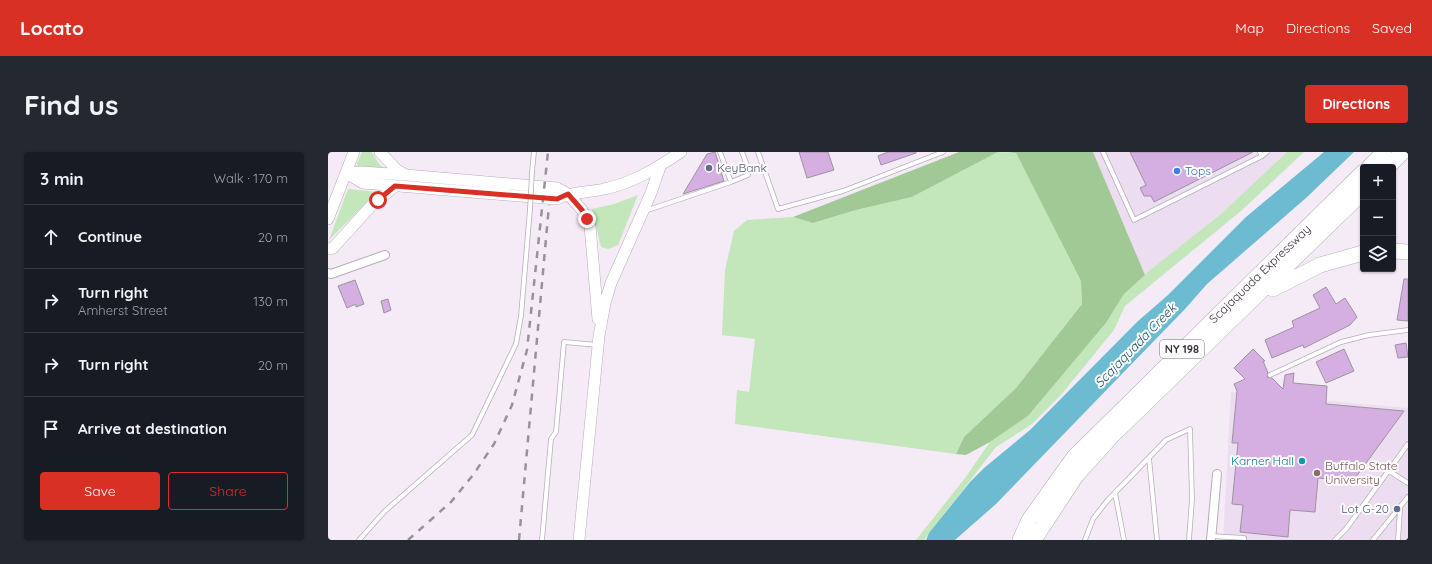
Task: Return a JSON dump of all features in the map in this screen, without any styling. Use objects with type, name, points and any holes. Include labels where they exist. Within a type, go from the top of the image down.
[{"type":"highway","points":[[1371,164],[1384,152]]},
{"type":"highway","points":[[1391,164],[1403,152]]},
{"type":"highway","name":"Scajaquada Expressway","points":[[1020,540],[1029,520],[1074,456],[1360,175]]},
{"type":"highway","name":"Scajaquada Expressway","points":[[1034,540],[1071,482],[1113,435],[1360,195]]},
{"type":"highway","points":[[1396,251],[1408,252]]},
{"type":"highway","points":[[1253,300],[1283,282],[1320,265],[1360,254]]},
{"type":"street","points":[[328,219],[354,152]]},
{"type":"street","points":[[380,152],[397,170],[406,175]]},
{"type":"street","points":[[346,173],[363,183],[557,199],[568,194],[603,190],[621,185],[660,167],[681,152]]},
{"type":"street","points":[[580,540],[599,340],[605,303],[611,284],[643,212],[660,167]]},
{"type":"street","points":[[346,173],[362,172],[406,175],[557,188],[568,194],[582,210],[590,226],[599,340]]},
{"type":"street","points":[[328,249],[333,248],[371,206],[395,186]]},
{"type":"street","points":[[328,273],[332,274],[385,255]]},
{"type":"street","points":[[1211,538],[1217,474]]},
{"type":"lane","points":[[359,540],[385,511],[472,435],[516,344],[521,316],[534,152]]},
{"type":"lane","points":[[720,152],[732,182]]},
{"type":"lane","points":[[643,212],[732,182],[748,174],[748,168],[742,152]]},
{"type":"lane","points":[[758,152],[778,209],[843,191],[943,152]]},
{"type":"lane","points":[[1103,152],[1134,220],[1261,154],[1268,152]]},
{"type":"lane","points":[[1270,375],[1342,342],[1408,330]]},
{"type":"lane","points":[[542,540],[551,439],[556,432],[564,342],[599,340]]},
{"type":"lane","points":[[1085,540],[1093,519],[1115,493],[1166,440],[1190,429],[1192,499],[1189,540]]},
{"type":"lane","points":[[1335,540],[1346,529],[1408,444]]},
{"type":"lane","points":[[1149,458],[1157,540]]},
{"type":"lane","points":[[1389,471],[1408,484]]},
{"type":"lane","points":[[1115,493],[1124,540]]},
{"type":"lane","points":[[1373,540],[1408,498]]},
{"type":"lane","points":[[1398,540],[1400,508]]},
{"type":"lane","points":[[1211,538],[1244,538],[1244,540]]},
{"type":"shaded area","points":[[1093,152],[1287,152],[1221,214],[1145,275]]},
{"type":"shaded area","name":"Buffalo State University","points":[[1231,392],[1408,408],[1408,540],[1223,540]]},
{"type":"green space","points":[[362,152],[372,152],[379,164],[386,170],[358,167],[357,163]]},
{"type":"green space","points":[[959,152],[998,152],[912,197],[856,210],[813,223],[793,217]]},
{"type":"green space","points":[[998,152],[1016,153],[1081,281],[1082,304],[1016,388],[964,437],[956,454],[735,424],[737,390],[749,392],[755,339],[722,335],[725,270],[734,231],[747,220],[793,217],[813,223],[856,210],[912,197]]},
{"type":"green space","points":[[1006,152],[1093,152],[1145,275],[1124,294],[1106,323],[1028,416],[990,442],[966,455],[956,454],[964,437],[1016,388],[1082,304],[1081,281],[1016,153]]},
{"type":"green space","points":[[1287,152],[1304,152],[1241,211],[1125,306],[1114,330],[1060,396],[1032,424],[996,447],[924,540],[916,540],[965,478],[990,442],[1028,416],[1106,323],[1124,294],[1149,271],[1221,214]]},
{"type":"green space","points":[[348,189],[377,192],[329,240]]},
{"type":"green space","points":[[638,195],[618,245],[608,249],[601,247],[592,209],[614,204]]},
{"type":"water","name":"Scajaquada Creek","points":[[1324,152],[1354,152],[1306,198],[1207,284],[1185,309],[996,504],[955,540],[926,540],[929,533],[970,482],[984,468],[1030,430],[1137,322],[1168,295],[1246,217]]},
{"type":"building","name":"KeyBank","points":[[715,152],[724,181],[683,194],[707,154]]},
{"type":"building","points":[[799,152],[828,152],[834,170],[807,178]]},
{"type":"building","points":[[888,152],[916,153],[881,165],[878,156]]},
{"type":"building","name":"Tops","points":[[1130,152],[1253,152],[1154,202],[1151,196],[1144,196],[1140,188],[1146,185]]},
{"type":"building","points":[[1404,279],[1408,279],[1408,321],[1397,320]]},
{"type":"building","points":[[355,280],[364,304],[356,307],[356,304],[347,308],[338,286]]},
{"type":"building","points":[[1326,287],[1336,304],[1345,298],[1357,317],[1350,325],[1304,348],[1303,345],[1272,358],[1265,340],[1294,327],[1292,321],[1320,308],[1313,295]]},
{"type":"building","points":[[388,299],[391,310],[384,313],[381,301]]},
{"type":"building","points":[[1406,343],[1408,357],[1398,358],[1395,345]]},
{"type":"building","name":"Karner Hall","points":[[1253,349],[1265,361],[1263,361],[1268,373],[1267,377],[1272,378],[1283,389],[1285,375],[1294,373],[1293,383],[1327,386],[1326,404],[1404,411],[1353,481],[1318,478],[1315,512],[1290,510],[1288,537],[1240,532],[1243,505],[1232,504],[1238,443],[1232,443],[1237,391],[1234,384],[1245,379],[1234,368]]},
{"type":"building","points":[[1344,349],[1354,371],[1326,383],[1316,362]]},
{"type":"railway","points":[[408,540],[451,502],[473,475],[494,444],[512,405],[527,350],[548,152]]},
{"type":"railway","points":[[519,540],[549,205]]},
{"type":"place","name":"KeyBank","points":[[709,168]]},
{"type":"place","name":"Tops","points":[[1177,171]]},
{"type":"place","name":"Karner Hall","points":[[1302,461]]},
{"type":"place","name":"Buffalo State University","points":[[1317,473]]},
{"type":"place","name":"Lot G-20","points":[[1397,509]]},
{"type":"route","points":[[378,200],[395,186],[557,199],[568,194],[582,210],[587,219]]}]
